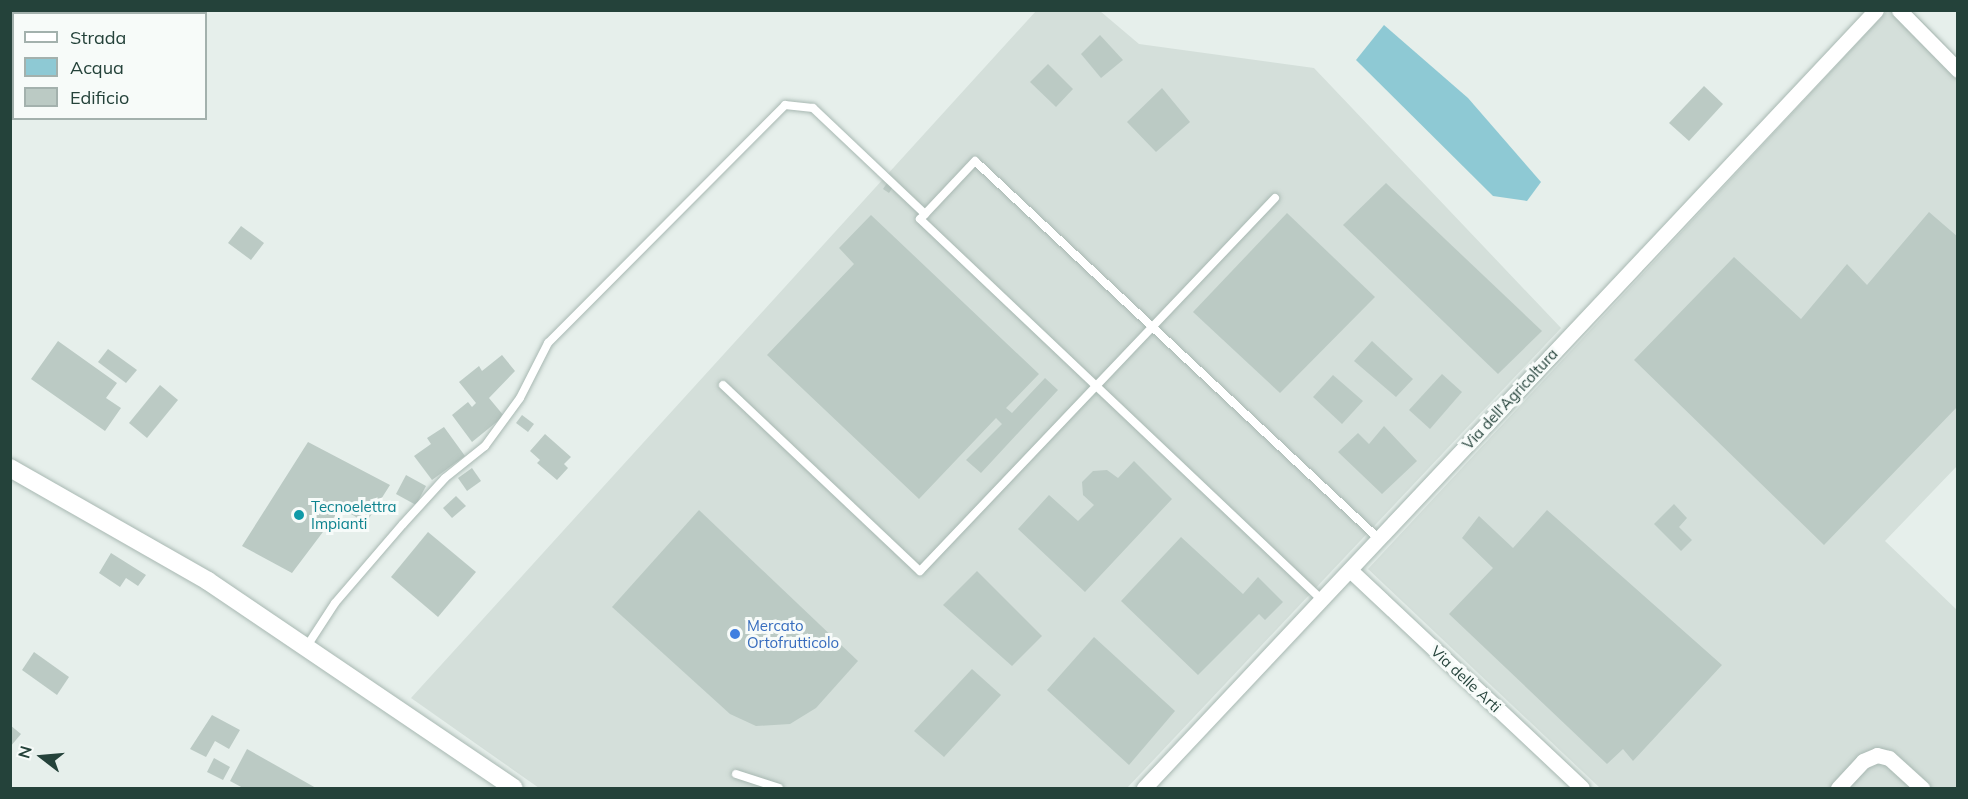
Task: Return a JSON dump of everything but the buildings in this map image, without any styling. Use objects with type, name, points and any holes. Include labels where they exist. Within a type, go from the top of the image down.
[{"type":"main road","points":[[10,468],[208,581],[514,789]]},
{"type":"street","name":"Via dell'Agricoltura","points":[[1144,789],[1876,10]]},
{"type":"street","points":[[1899,10],[1958,70]]},
{"type":"street","name":"Via delle Arti","points":[[1350,570],[1582,789]]},
{"type":"street","points":[[1838,789],[1863,761],[1877,755],[1889,758],[1922,789]]},
{"type":"lane","points":[[306,647],[335,603],[403,524],[444,478],[485,446],[520,398],[548,343],[785,105],[813,108],[925,214]]},
{"type":"lane","points":[[1322,600],[920,219],[975,161],[1379,539]]},
{"type":"lane","points":[[723,385],[920,571],[1275,198]]},
{"type":"lane","points":[[736,774],[779,789]]},
{"type":"shaded area","points":[[1036,11],[1100,11],[1139,44],[1314,68],[1561,328],[1127,788],[539,788],[411,698]]},
{"type":"shaded area","points":[[1887,11],[1912,11],[1957,57],[1957,466],[1885,541],[1957,610],[1957,788],[1600,788],[1368,569]]},
{"type":"water","points":[[1384,25],[1468,98],[1541,182],[1527,201],[1493,196],[1356,60]]},
{"type":"place","name":"Tecnoelettra Impianti","points":[[299,515]]},
{"type":"place","name":"Mercato Ortofrutticolo","points":[[735,634]]}]
